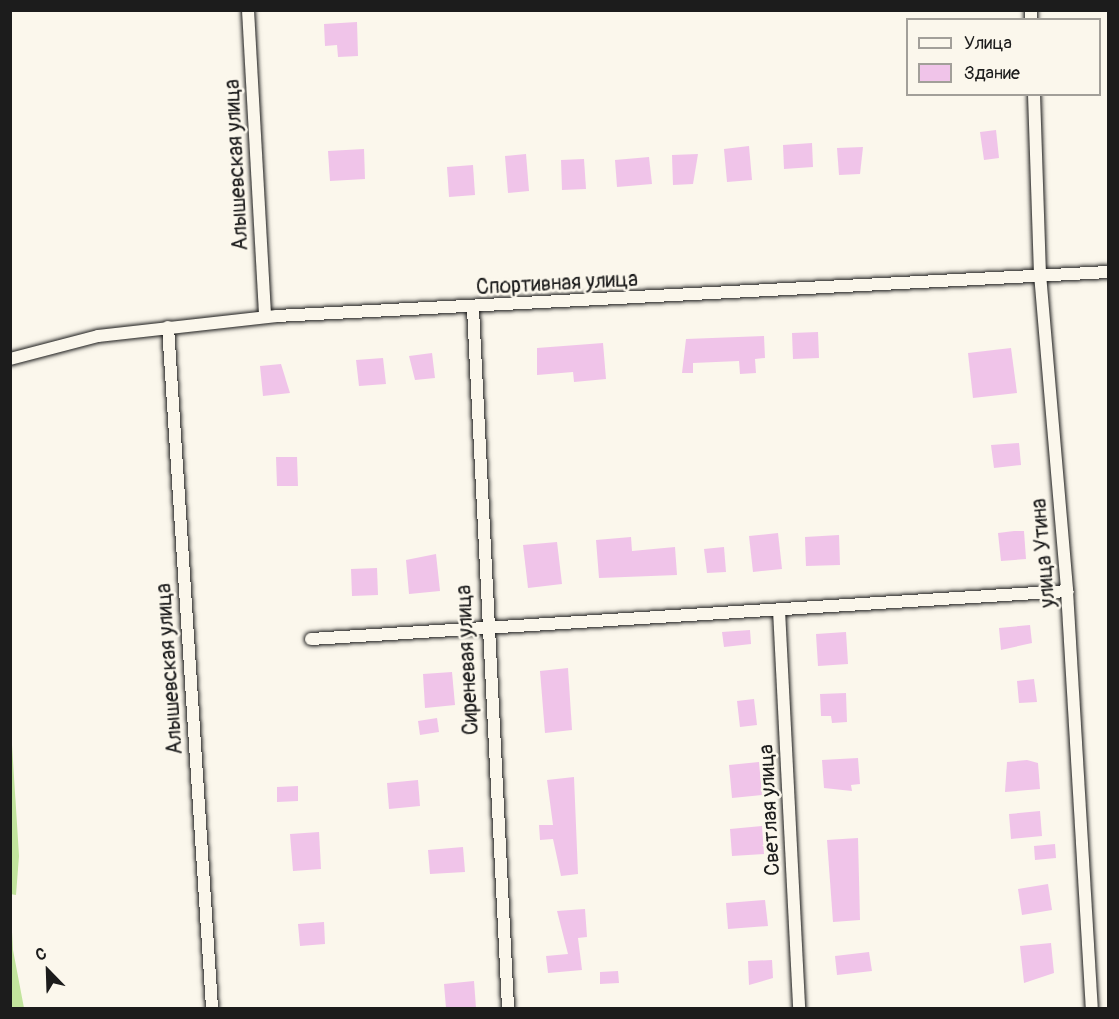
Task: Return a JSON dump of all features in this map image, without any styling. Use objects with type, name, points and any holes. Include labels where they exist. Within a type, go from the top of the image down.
[{"type":"street","name":"Алышевская улица","points":[[248,10],[265,317]]},
{"type":"street","name":"улица Утина","points":[[1034,96],[1040,274],[1067,591],[1092,1008]]},
{"type":"street","name":"Спортивная улица","points":[[10,359],[98,336],[265,317],[473,309],[1040,274],[1108,272]]},
{"type":"street","name":"Сиреневая улица","points":[[473,309],[485,625],[508,1008]]},
{"type":"street","name":"Алышевская улица","points":[[168,327],[212,1008]]},
{"type":"street","points":[[311,639],[485,625],[779,610],[1067,591]]},
{"type":"street","name":"Светлая улица","points":[[779,610],[799,1008]]},
{"type":"green space","points":[[10,713],[19,856],[16,895],[10,894]]},
{"type":"green space","points":[[11,914],[13,950],[24,1008],[11,1008]]},
{"type":"building","points":[[357,22],[358,56],[338,57],[337,45],[325,46],[324,24]]},
{"type":"building","points":[[996,130],[999,158],[984,160],[980,132]]},
{"type":"building","points":[[812,143],[813,167],[784,169],[783,145]]},
{"type":"building","points":[[749,146],[752,180],[727,182],[724,149]]},
{"type":"building","points":[[863,147],[860,174],[839,175],[837,148]]},
{"type":"building","points":[[364,149],[365,179],[330,181],[328,151]]},
{"type":"building","points":[[526,154],[529,191],[508,193],[505,156]]},
{"type":"building","points":[[698,154],[693,184],[673,185],[672,155]]},
{"type":"building","points":[[649,157],[652,184],[617,187],[615,160]]},
{"type":"building","points":[[584,159],[586,189],[562,190],[561,160]]},
{"type":"building","points":[[473,165],[475,195],[449,197],[447,167]]},
{"type":"building","points":[[818,332],[819,358],[793,359],[792,333]]},
{"type":"building","points":[[764,336],[765,358],[755,359],[756,373],[740,374],[739,361],[693,363],[693,373],[682,373],[686,339]]},
{"type":"building","points":[[603,343],[606,379],[574,382],[573,372],[537,375],[537,348]]},
{"type":"building","points":[[1011,348],[1017,393],[973,398],[968,353]]},
{"type":"building","points":[[432,353],[435,378],[415,380],[409,356]]},
{"type":"building","points":[[383,358],[386,384],[359,386],[356,360]]},
{"type":"building","points":[[281,364],[290,393],[263,396],[260,366]]},
{"type":"building","points":[[1019,443],[1021,465],[994,468],[991,445]]},
{"type":"building","points":[[276,457],[297,457],[298,486],[277,486]]},
{"type":"building","points":[[1024,531],[1026,559],[1001,561],[998,533]]},
{"type":"building","points":[[778,533],[782,569],[753,572],[749,536]]},
{"type":"building","points":[[839,535],[840,565],[806,566],[805,537]]},
{"type":"building","points":[[631,537],[632,551],[675,547],[677,575],[599,578],[596,540]]},
{"type":"building","points":[[557,542],[562,584],[528,588],[523,545]]},
{"type":"building","points":[[724,547],[726,572],[707,573],[704,549]]},
{"type":"building","points":[[436,554],[440,591],[409,594],[406,560]]},
{"type":"building","points":[[377,568],[378,595],[352,596],[351,569]]},
{"type":"building","points":[[1030,625],[1032,643],[1001,650],[999,628]]},
{"type":"building","points":[[750,630],[751,644],[724,647],[722,632]]},
{"type":"building","points":[[846,632],[848,664],[818,666],[816,634]]},
{"type":"building","points":[[568,668],[572,730],[545,733],[540,671]]},
{"type":"building","points":[[452,672],[455,705],[425,708],[423,674]]},
{"type":"building","points":[[1034,679],[1037,702],[1019,703],[1017,681]]},
{"type":"building","points":[[846,693],[847,722],[832,723],[831,716],[821,716],[820,694]]},
{"type":"building","points":[[754,699],[757,725],[740,727],[737,701]]},
{"type":"building","points":[[437,718],[439,732],[420,735],[418,721]]},
{"type":"building","points":[[858,758],[860,784],[851,785],[852,791],[824,788],[822,760]]},
{"type":"building","points":[[1027,760],[1038,763],[1040,789],[1005,792],[1007,762]]},
{"type":"building","points":[[759,762],[762,795],[732,798],[729,765]]},
{"type":"building","points":[[574,777],[578,874],[561,876],[553,839],[540,840],[539,825],[553,825],[547,780]]},
{"type":"building","points":[[418,780],[420,806],[389,809],[387,783]]},
{"type":"building","points":[[298,786],[298,801],[277,802],[277,787]]},
{"type":"building","points":[[1040,811],[1042,836],[1011,839],[1009,814]]},
{"type":"building","points":[[762,826],[764,854],[732,856],[730,829]]},
{"type":"building","points":[[319,832],[321,869],[293,871],[290,834]]},
{"type":"building","points":[[858,838],[860,920],[833,922],[827,840]]},
{"type":"building","points":[[1055,844],[1056,858],[1035,860],[1034,846]]},
{"type":"building","points":[[463,847],[465,872],[430,874],[428,850]]},
{"type":"building","points":[[1048,884],[1052,910],[1022,915],[1018,889]]},
{"type":"building","points":[[765,900],[768,926],[728,929],[726,903]]},
{"type":"building","points":[[585,909],[587,937],[578,938],[582,970],[548,973],[546,956],[568,954],[557,911]]},
{"type":"building","points":[[324,922],[325,944],[300,946],[298,924]]},
{"type":"building","points":[[1051,943],[1054,973],[1024,983],[1020,946]]},
{"type":"building","points":[[869,952],[872,971],[837,975],[835,956]]},
{"type":"building","points":[[772,960],[773,978],[749,985],[748,961]]},
{"type":"building","points":[[618,971],[619,983],[600,984],[600,972]]},
{"type":"building","points":[[474,981],[476,1008],[446,1008],[444,984]]}]
